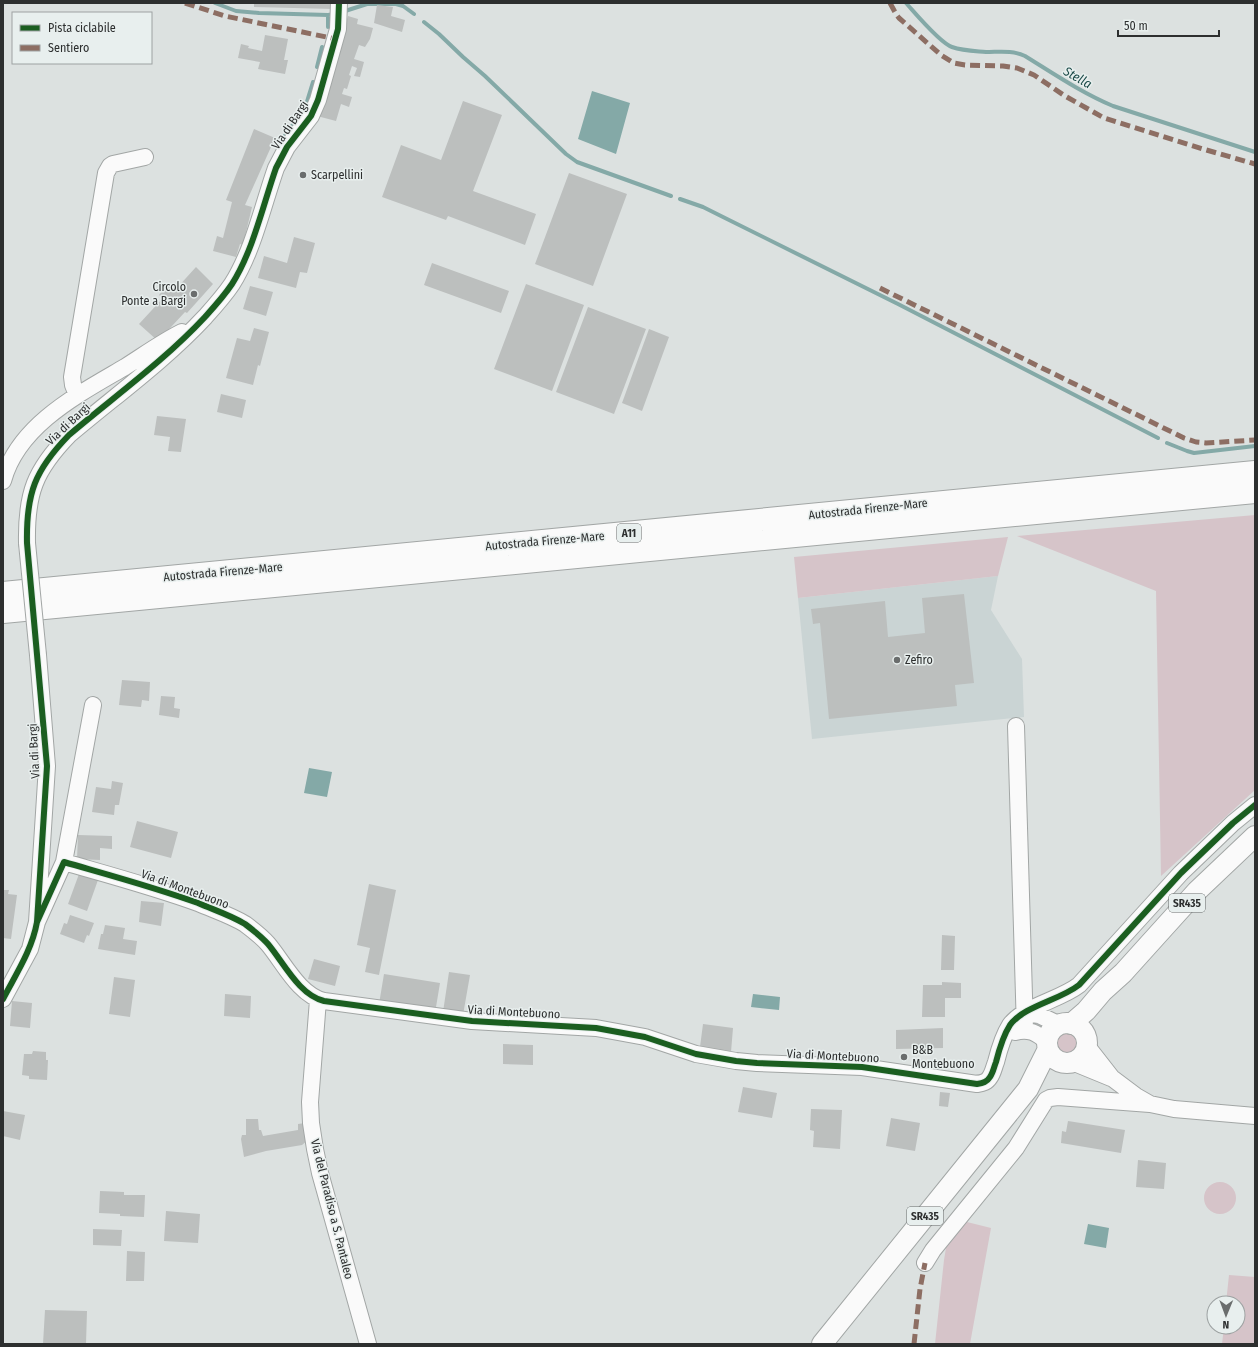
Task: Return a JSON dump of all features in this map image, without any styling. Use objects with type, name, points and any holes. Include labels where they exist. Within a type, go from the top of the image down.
[{"type":"highway","name":"Autostrada Firenze-Mare","points":[[3,593],[1255,472]]},
{"type":"highway","name":"Autostrada Firenze-Mare","points":[[3,612],[1255,492]]},
{"type":"main road","name":"SR435","points":[[1071,1030],[1103,991],[1123,973],[1197,891],[1255,836]]},
{"type":"main road","name":"SR435","points":[[1048,1046],[1050,1033],[1053,1029],[1071,1030]]},
{"type":"main road","name":"SR435","points":[[1068,1062],[1082,1056],[1071,1030]]},
{"type":"main road","points":[[1048,1046],[1055,1058],[1068,1062]]},
{"type":"main road","points":[[1028,1089],[1048,1046]]},
{"type":"main road","points":[[1028,1089],[1068,1062]]},
{"type":"main road","name":"SR435","points":[[822,1344],[1028,1089]]},
{"type":"street","name":"Via di Bargi","points":[[3,999],[30,949],[37,922],[48,766],[27,543],[28,510],[33,486],[43,466],[57,447],[79,426],[152,367],[183,339],[225,294],[238,274],[255,231],[276,168],[287,147],[304,127],[315,109],[333,50],[339,24],[339,5]]},
{"type":"street","points":[[77,395],[72,377],[106,174],[110,166],[113,164],[146,157]]},
{"type":"street","points":[[3,481],[8,464],[13,456],[32,432],[53,413],[77,395],[158,345],[199,322]]},
{"type":"street","points":[[37,922],[64,862],[93,705]]},
{"type":"street","points":[[1016,726],[1026,1030]]},
{"type":"street","name":"Via di Montebuono","points":[[64,862],[185,899],[223,913],[243,923],[256,932],[268,944],[304,991],[318,1000],[472,1021],[596,1028],[645,1037],[696,1054],[736,1061],[862,1067],[977,1084],[983,1083],[991,1076],[1005,1034],[1015,1020],[1025,1013],[1070,992],[1082,982],[1181,873],[1233,823],[1255,805]]},
{"type":"street","points":[[1054,999],[1071,1030],[1112,1078],[1136,1096],[1150,1104]]},
{"type":"street","name":"Via del Paradiso a S. Pantaleo","points":[[318,1000],[310,1102],[311,1123],[320,1173],[368,1344]]},
{"type":"street","points":[[1025,1013],[1039,1015],[1071,1030]]},
{"type":"street","points":[[1005,1034],[1026,1030],[1035,1033],[1048,1046]]},
{"type":"street","points":[[1068,1062],[1112,1078]]},
{"type":"street","points":[[925,1263],[933,1250],[1016,1148],[1046,1100],[1050,1098],[1058,1097],[1150,1104],[1174,1109],[1255,1116]]},
{"type":"shaded area","points":[[1255,515],[1255,790],[1161,876],[1156,591],[1017,536]]},
{"type":"shaded area","points":[[1008,537],[998,576],[798,598],[794,557]]},
{"type":"shaded area","points":[[998,576],[991,610],[1022,659],[1024,717],[812,739],[798,598]]},
{"type":"shaded area","points":[[1067,1030],[1076,1034],[1080,1043],[1076,1052],[1067,1056],[1058,1052],[1054,1043],[1058,1034]]},
{"type":"shaded area","points":[[1217,1182],[1223,1182],[1233,1189],[1236,1198],[1235,1204],[1229,1211],[1223,1214],[1217,1214],[1207,1207],[1204,1201],[1204,1195],[1211,1185]]},
{"type":"shaded area","points":[[963,1221],[991,1228],[970,1344],[935,1344],[948,1236]]},
{"type":"shaded area","points":[[1229,1275],[1255,1277],[1255,1344],[1222,1344],[1223,1335],[1246,1335],[1246,1295],[1227,1295]]},
{"type":"water","points":[[592,91],[630,103],[616,154],[578,139]]},
{"type":"water","points":[[309,768],[332,772],[327,797],[304,793]]},
{"type":"water","points":[[753,994],[780,997],[779,1010],[751,1007]]},
{"type":"water","points":[[1088,1224],[1109,1228],[1106,1248],[1084,1244]]},
{"type":"building","points":[[254,3],[334,3],[334,9],[254,7]]},
{"type":"building","points":[[377,5],[393,7],[391,16],[405,20],[402,32],[374,23]]},
{"type":"building","points":[[348,16],[358,19],[357,24],[373,28],[370,39],[365,47],[359,45],[354,59],[364,62],[360,77],[354,76],[357,68],[352,66],[347,89],[344,88],[342,94],[352,97],[349,107],[341,104],[336,121],[317,116]]},
{"type":"building","points":[[265,35],[288,39],[284,60],[288,60],[285,74],[258,69],[260,62],[238,58],[241,44],[249,46],[248,48],[262,51]]},
{"type":"building","points":[[463,101],[502,115],[473,191],[536,214],[525,245],[448,216],[446,220],[382,197],[401,145],[441,160]]},
{"type":"building","points":[[254,129],[275,138],[245,205],[252,207],[243,245],[240,244],[236,257],[213,251],[217,236],[223,238],[232,202],[226,200]]},
{"type":"building","points":[[569,173],[627,194],[593,286],[535,264]]},
{"type":"building","points":[[294,237],[315,243],[307,273],[300,272],[296,288],[258,278],[264,256],[287,263]]},
{"type":"building","points":[[432,263],[509,291],[501,313],[424,285]]},
{"type":"building","points":[[196,267],[213,284],[187,313],[185,312],[158,341],[139,324],[163,298],[159,295],[170,283],[176,289]]},
{"type":"building","points":[[526,284],[584,305],[552,391],[494,369]]},
{"type":"building","points":[[250,286],[273,292],[266,316],[243,309]]},
{"type":"building","points":[[588,307],[646,329],[614,414],[556,392]]},
{"type":"building","points":[[254,328],[269,332],[260,366],[258,365],[253,385],[226,378],[237,338],[250,341]]},
{"type":"building","points":[[649,329],[669,337],[642,411],[622,403]]},
{"type":"building","points":[[221,394],[246,400],[242,418],[217,412]]},
{"type":"building","points":[[157,416],[186,419],[181,452],[168,451],[170,437],[154,435]]},
{"type":"building","name":"Zefiro","points":[[964,594],[974,683],[955,685],[957,706],[829,719],[820,623],[813,624],[811,609],[885,601],[888,637],[925,633],[922,598]]},
{"type":"building","points":[[122,680],[150,682],[149,701],[142,700],[141,707],[119,705]]},
{"type":"building","points":[[161,696],[175,697],[174,708],[180,709],[179,718],[159,715]]},
{"type":"building","points":[[112,781],[123,783],[119,805],[115,805],[114,815],[92,812],[96,787],[111,789]]},
{"type":"building","points":[[137,821],[178,832],[171,858],[130,847]]},
{"type":"building","points":[[78,835],[112,836],[112,849],[100,848],[100,860],[77,859]]},
{"type":"building","points":[[79,874],[98,880],[87,911],[68,904]]},
{"type":"building","points":[[369,884],[396,890],[379,975],[365,972],[370,948],[357,945]]},
{"type":"building","points":[[3,890],[9,890],[8,894],[17,895],[11,939],[3,938]]},
{"type":"building","points":[[141,901],[164,903],[161,926],[139,922]]},
{"type":"building","points":[[70,915],[94,923],[89,936],[87,935],[84,943],[60,934],[64,923],[67,924]]},
{"type":"building","points":[[105,925],[125,928],[123,939],[137,941],[135,955],[98,949],[101,934],[103,934]]},
{"type":"building","points":[[942,935],[955,936],[954,970],[941,970]]},
{"type":"building","points":[[314,959],[340,966],[335,986],[308,979]]},
{"type":"building","points":[[449,972],[470,975],[463,1015],[443,1012]]},
{"type":"building","points":[[384,974],[440,983],[435,1013],[379,1004]]},
{"type":"building","points":[[114,977],[135,980],[130,1017],[109,1014]]},
{"type":"building","points":[[942,982],[961,983],[961,998],[945,998],[945,1017],[922,1017],[923,985],[942,985]]},
{"type":"building","points":[[225,994],[251,996],[250,1018],[224,1016]]},
{"type":"building","points":[[12,1001],[32,1003],[30,1028],[10,1026]]},
{"type":"building","points":[[703,1024],[733,1028],[731,1052],[700,1047]]},
{"type":"building","points":[[943,1028],[943,1048],[896,1049],[896,1030]]},
{"type":"building","points":[[503,1044],[533,1045],[533,1065],[503,1064]]},
{"type":"building","points":[[33,1051],[46,1052],[46,1060],[48,1060],[47,1080],[29,1079],[29,1076],[22,1075],[24,1054],[32,1054]]},
{"type":"building","points":[[743,1087],[777,1093],[772,1118],[738,1112]]},
{"type":"building","points":[[940,1092],[950,1093],[948,1107],[939,1106]]},
{"type":"building","points":[[811,1109],[842,1110],[840,1149],[813,1147],[814,1131],[810,1130]]},
{"type":"building","points":[[3,1111],[25,1115],[20,1140],[3,1136]]},
{"type":"building","points":[[891,1118],[920,1123],[915,1151],[886,1146]]},
{"type":"building","points":[[246,1119],[258,1119],[259,1130],[261,1130],[263,1136],[298,1130],[298,1124],[305,1123],[308,1140],[302,1145],[266,1151],[244,1157],[241,1139],[242,1135],[246,1135]]},
{"type":"building","points":[[1068,1121],[1125,1130],[1121,1153],[1061,1143],[1062,1131],[1066,1132]]},
{"type":"building","points":[[1138,1160],[1166,1163],[1164,1189],[1136,1187]]},
{"type":"building","points":[[100,1191],[124,1192],[124,1195],[145,1195],[144,1217],[99,1213]]},
{"type":"building","points":[[166,1211],[200,1214],[198,1243],[164,1241]]},
{"type":"building","points":[[93,1229],[122,1230],[121,1246],[93,1245]]},
{"type":"building","points":[[127,1251],[145,1252],[144,1281],[126,1281]]},
{"type":"building","points":[[45,1310],[87,1311],[86,1344],[43,1344]]},
{"type":"waterway","points":[[215,3],[236,11],[259,13],[335,14]]},
{"type":"waterway","name":"Stella","points":[[906,3],[941,40],[952,47],[969,51],[1020,54],[1079,89],[1113,106],[1255,152]]},
{"type":"waterway","points":[[342,12],[367,4],[396,4],[403,6],[414,14]]},
{"type":"waterway","points":[[328,15],[328,27]]},
{"type":"waterway","points":[[424,22],[485,76],[566,154],[577,162],[671,196]]},
{"type":"waterway","points":[[317,67],[322,47]]},
{"type":"waterway","points":[[284,140],[284,137],[305,108],[313,82]]},
{"type":"waterway","points":[[680,199],[703,207],[898,304],[1158,438]]},
{"type":"waterway","points":[[1167,443],[1194,453],[1255,446]]},
{"type":"marked path","points":[[185,3],[225,16],[336,39]]},
{"type":"marked path","points":[[890,3],[899,18],[941,55],[954,63],[1017,68],[1034,75],[1065,96],[1104,118],[1255,164]]},
{"type":"marked path","points":[[880,288],[1184,438],[1196,442],[1206,443],[1255,440]]},
{"type":"marked path","points":[[914,1344],[920,1289],[925,1263]]},
{"type":"cycle path","points":[[3,999],[27,952],[35,932],[37,922],[47,766],[27,543],[28,510],[35,483],[48,460],[69,435],[173,349],[205,317],[232,284],[252,243],[276,168],[287,147],[311,116],[318,100],[338,29],[339,3]]},
{"type":"cycle path","points":[[37,922],[64,862],[181,897],[228,915],[245,924],[265,941],[293,977],[307,992],[315,998],[324,1001],[472,1021],[596,1028],[645,1037],[696,1054],[736,1061],[862,1067],[977,1084],[983,1083],[989,1079],[993,1072],[1005,1034],[1016,1018],[1079,985],[1181,873],[1233,823],[1255,805]]},
{"type":"place","name":"Scarpellini","points":[[303,175]]},
{"type":"place","name":"Circolo Ponte a Bargi","points":[[194,294]]},
{"type":"place","name":"Zefiro","points":[[897,660]]},
{"type":"place","name":"B&B Montebuono","points":[[904,1057]]}]
